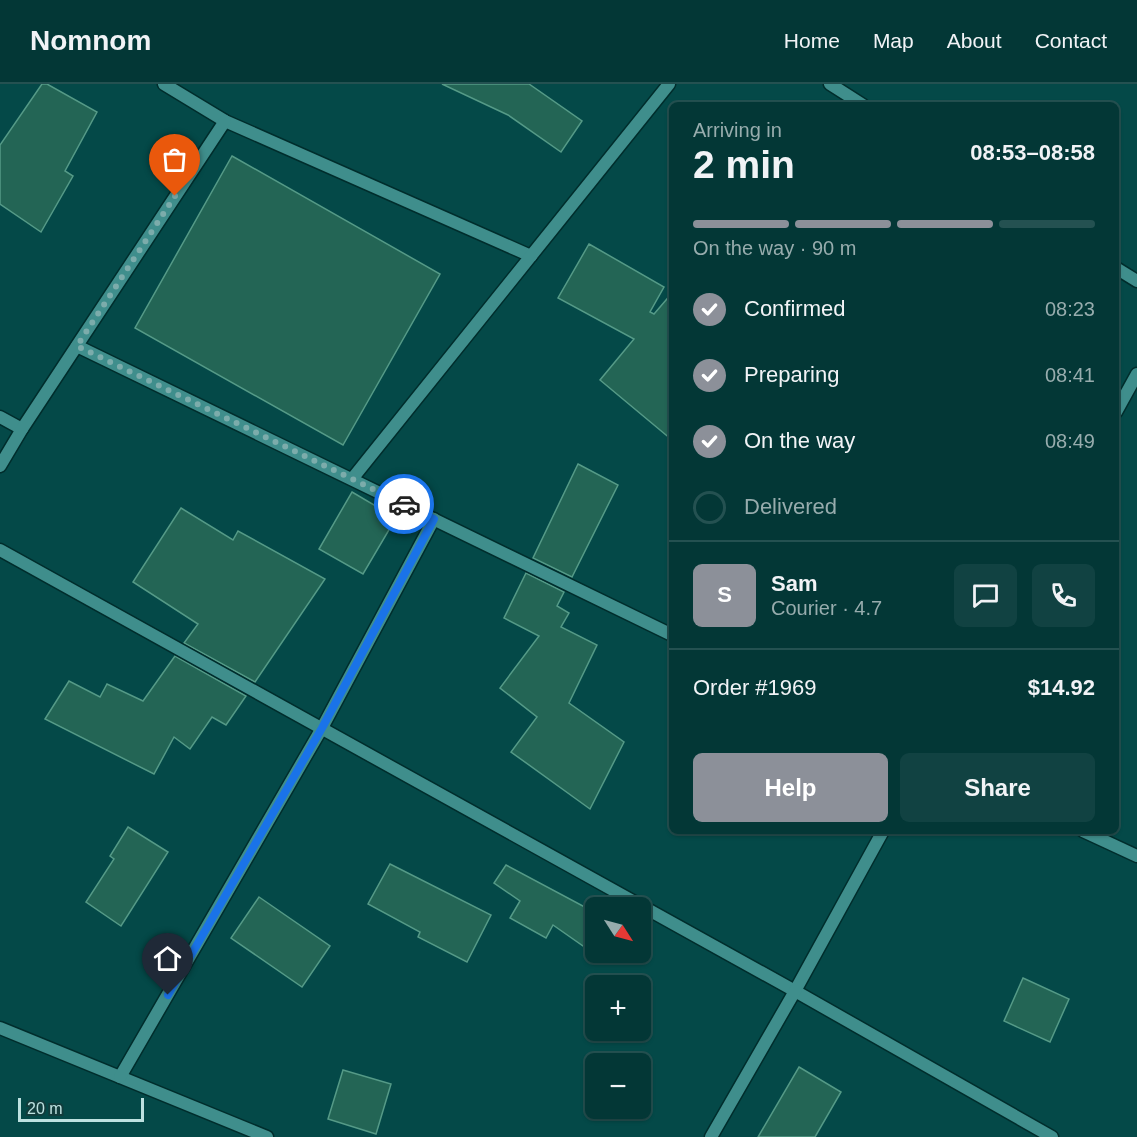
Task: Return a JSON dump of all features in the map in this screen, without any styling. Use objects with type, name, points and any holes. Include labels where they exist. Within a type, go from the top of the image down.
[{"type":"street","points":[[164,84],[225,121],[531,256]]},
{"type":"street","points":[[352,479],[669,84]]},
{"type":"street","points":[[830,84],[857,102]]},
{"type":"street","points":[[0,466],[225,121]]},
{"type":"street","points":[[1119,270],[1137,281]]},
{"type":"street","points":[[77,346],[669,633]]},
{"type":"street","points":[[1119,407],[1137,374]]},
{"type":"street","points":[[0,417],[22,429]]},
{"type":"street","points":[[120,1077],[322,728],[434,519]]},
{"type":"street","points":[[0,550],[795,991],[1052,1137]]},
{"type":"street","points":[[711,1137],[881,834]]},
{"type":"street","points":[[1089,834],[1137,856]]},
{"type":"street","points":[[0,1028],[267,1137]]},
{"type":"building","points":[[42,84],[47,84],[97,112],[65,171],[73,176],[41,232],[0,204],[0,145]]},
{"type":"building","points":[[442,84],[529,84],[582,121],[561,152],[508,115]]},
{"type":"building","points":[[232,156],[440,274],[343,445],[135,328]]},
{"type":"building","points":[[589,244],[664,287],[650,312],[654,314],[669,296],[669,438],[600,380],[634,339],[558,298]]},
{"type":"building","points":[[578,464],[618,485],[572,577],[533,558]]},
{"type":"building","points":[[352,492],[396,518],[363,574],[319,549]]},
{"type":"building","points":[[181,508],[233,540],[238,531],[325,579],[255,682],[184,643],[198,624],[133,582]]},
{"type":"building","points":[[526,573],[564,592],[557,606],[569,613],[561,627],[597,645],[569,703],[624,742],[590,809],[511,752],[537,717],[500,688],[539,636],[504,618]]},
{"type":"building","points":[[175,656],[246,696],[226,725],[212,717],[190,749],[174,737],[154,774],[45,719],[69,681],[100,697],[107,684],[143,701]]},
{"type":"building","points":[[128,827],[168,852],[121,926],[86,902],[114,859],[110,856]]},
{"type":"building","points":[[390,864],[491,915],[467,962],[418,937],[420,932],[368,904]]},
{"type":"building","points":[[506,865],[585,907],[585,947],[553,925],[546,938],[510,918],[520,901],[494,883]]},
{"type":"building","points":[[259,897],[330,946],[302,987],[231,938]]},
{"type":"building","points":[[1023,978],[1069,999],[1050,1042],[1004,1021]]},
{"type":"building","points":[[799,1067],[841,1092],[815,1137],[758,1137]]},
{"type":"building","points":[[343,1070],[391,1084],[376,1134],[328,1119]]},
{"type":"way so far","points":[[175,196],[77,346],[404,504]]},
{"type":"route","points":[[168,995],[322,728],[434,519],[404,504]]}]
